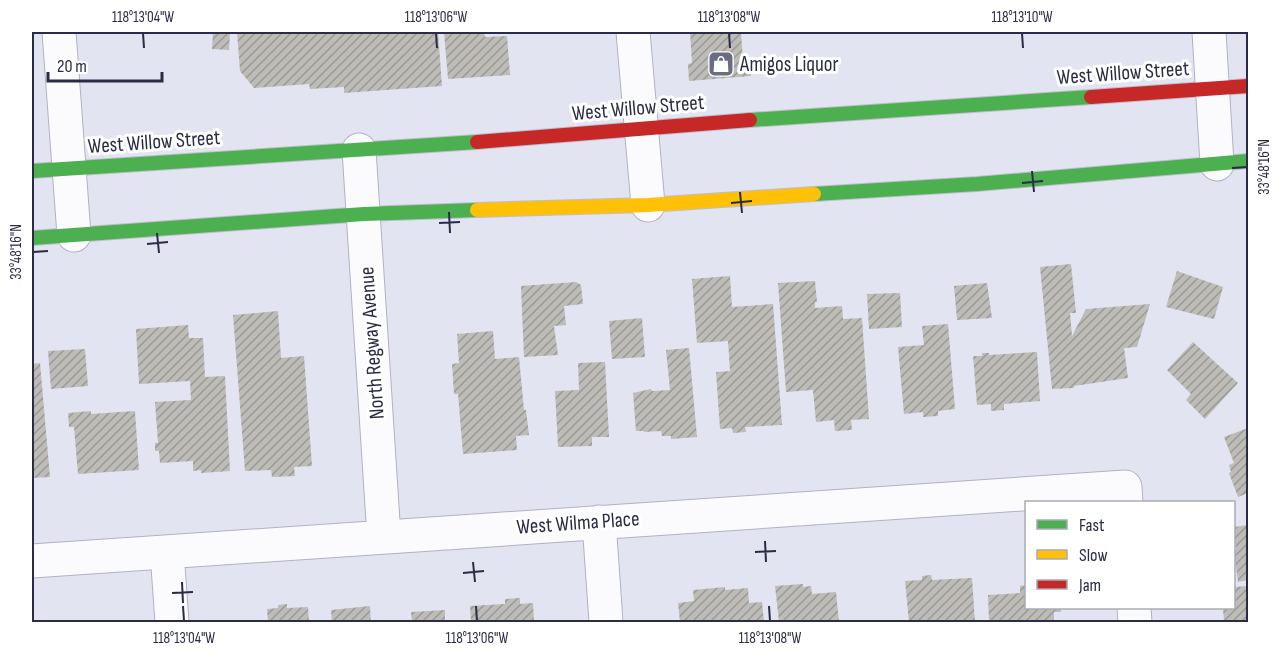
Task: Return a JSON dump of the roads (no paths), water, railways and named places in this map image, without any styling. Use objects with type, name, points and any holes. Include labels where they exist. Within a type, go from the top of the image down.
[{"type":"main road","name":"West Willow Street","points":[[32,171],[359,150],[1248,86]]},
{"type":"main road","points":[[32,238],[364,214],[648,205],[977,184],[1233,162]]},
{"type":"street","points":[[59,32],[74,235]]},
{"type":"street","points":[[633,32],[648,205]]},
{"type":"street","points":[[1209,32],[1213,88],[1233,162]]},
{"type":"street","name":"North Regway Avenue","points":[[359,150],[384,537]]},
{"type":"street","name":"West Wilma Place","points":[[32,561],[599,522],[1125,495]]},
{"type":"street","points":[[599,522],[606,622]]},
{"type":"street","points":[[167,552],[172,622]]},
{"type":"place","name":"Amigos Liquor","points":[[721,64]]}]
